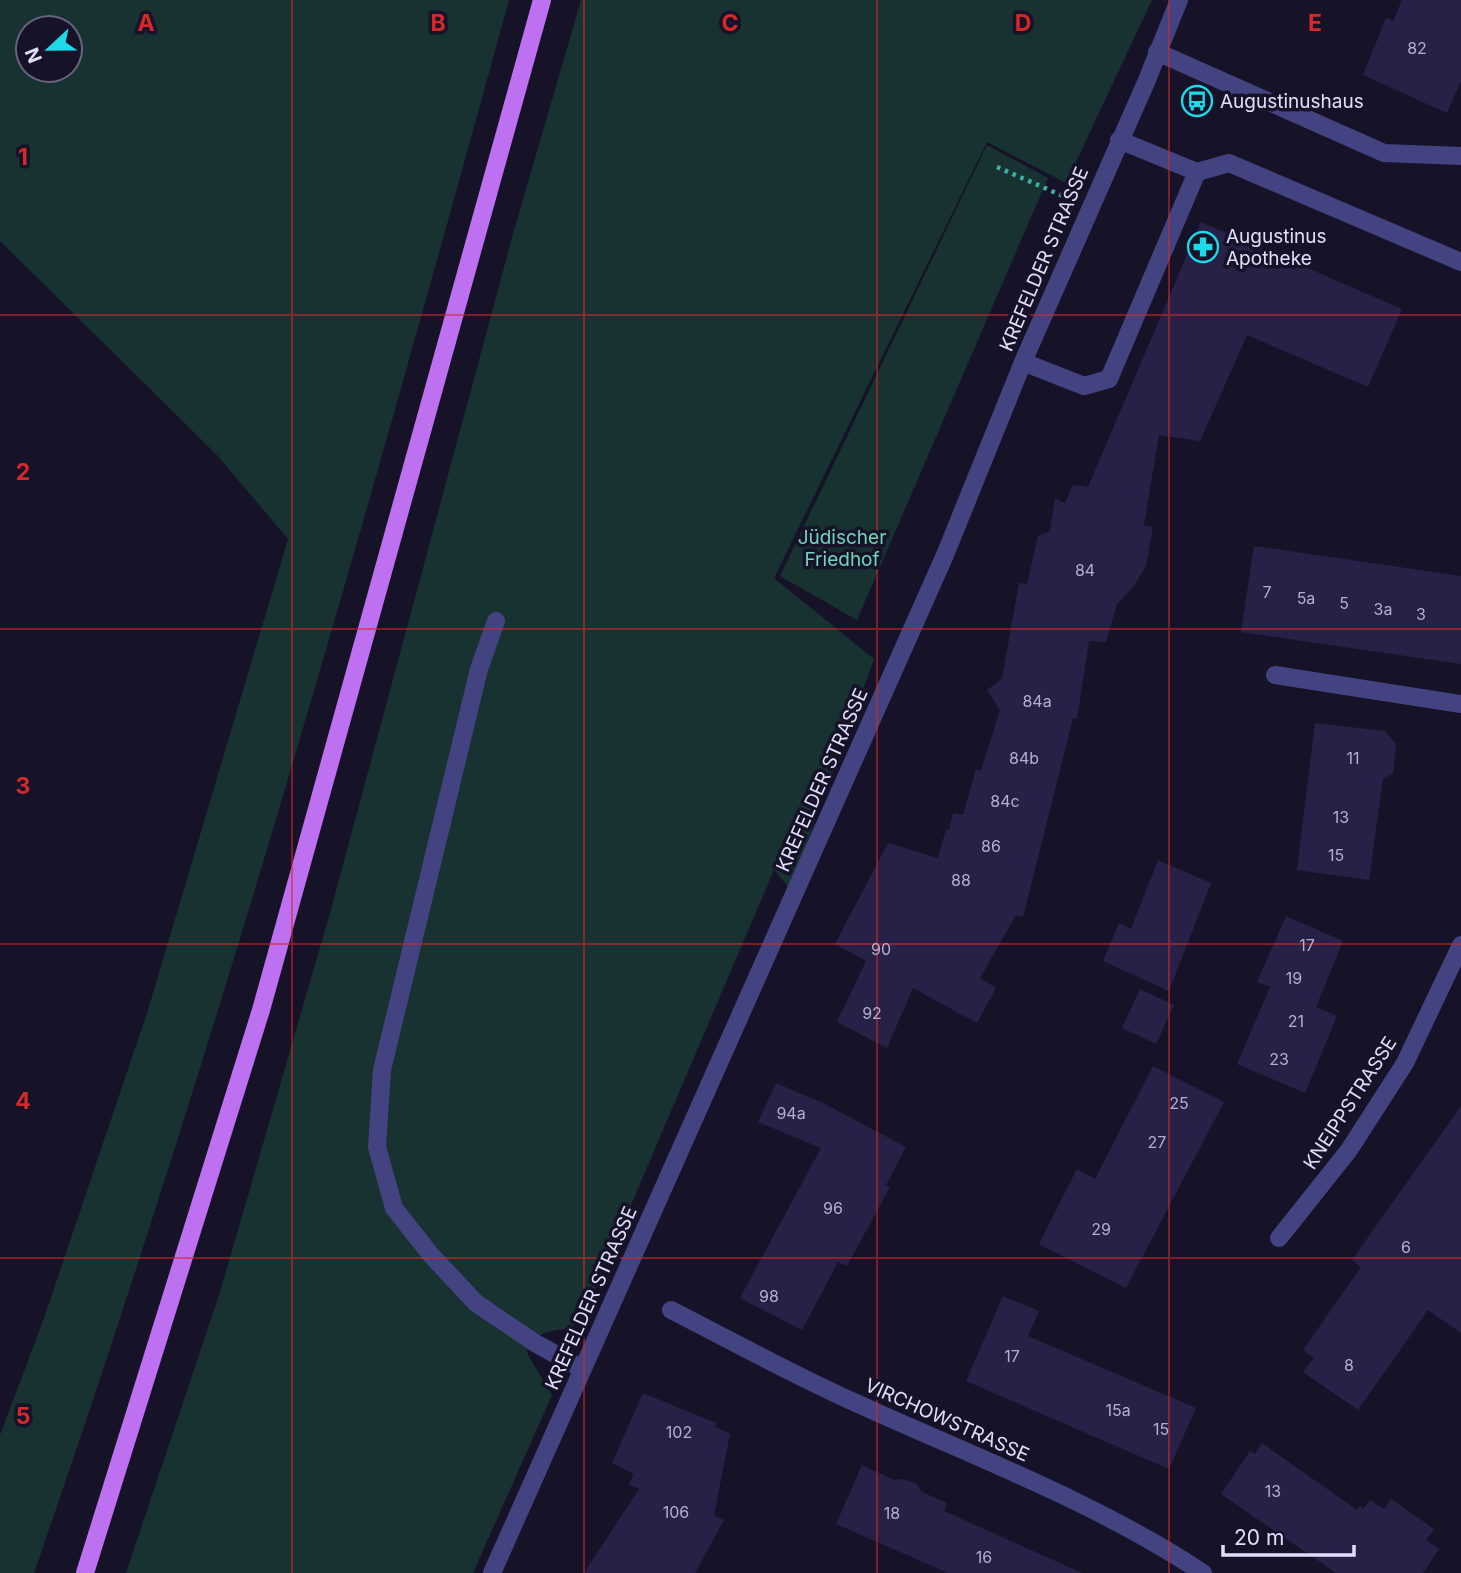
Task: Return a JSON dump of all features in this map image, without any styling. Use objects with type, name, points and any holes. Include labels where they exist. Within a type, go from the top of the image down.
[{"type":"main road","points":[[85,1573],[261,1010],[542,0]]},
{"type":"street","name":"KREFELDER STRASSE","points":[[492,1573],[945,555],[1023,362],[1179,0]]},
{"type":"street","points":[[1157,52],[1384,153],[1461,156]]},
{"type":"street","points":[[1119,140],[1197,172],[1229,163],[1461,262]]},
{"type":"street","points":[[1023,362],[1084,386],[1110,379],[1197,172]]},
{"type":"street","points":[[496,621],[479,669],[382,1070],[377,1147],[394,1208],[431,1255],[476,1303],[536,1343],[582,1369]]},
{"type":"street","points":[[1275,675],[1461,704]]},
{"type":"street","name":"KNEIPPSTRASSE","points":[[1279,1238],[1349,1150],[1405,1063],[1461,945]]},
{"type":"street","name":"VIRCHOWSTRASSE","points":[[671,1310],[853,1402],[1045,1487],[1171,1552],[1203,1573]]},
{"type":"path","points":[[997,167],[1090,208]]},
{"type":"green space","points":[[0,0],[509,0],[399,396],[285,790],[164,1183],[34,1573],[0,1573],[0,1435],[44,1318],[148,1010],[288,539],[217,455],[0,241]]},
{"type":"green space","points":[[581,0],[1152,0],[1066,183],[987,142],[774,578],[874,659],[790,889],[774,870],[581,1322],[546,1332],[526,1343],[528,1355],[552,1395],[473,1573],[126,1573],[220,1292],[330,913],[513,234]]},
{"type":"green space","name":"Jüdischer Friedhof","points":[[987,145],[1048,178],[857,620],[780,576]]},
{"type":"building","points":[[1402,0],[1461,0],[1461,81],[1447,113],[1363,75],[1386,18],[1393,21]]},
{"type":"building","points":[[1201,222],[1402,309],[1368,387],[1247,335],[1200,441],[1159,435],[1144,525],[1153,527],[1146,566],[1133,587],[1117,604],[1106,642],[1089,641],[1077,719],[1073,718],[1023,917],[1016,915],[980,978],[996,988],[977,1023],[913,988],[887,1048],[837,1022],[866,961],[835,944],[888,843],[938,858],[953,813],[963,815],[976,769],[981,771],[1000,710],[987,690],[1002,679],[1019,583],[1027,584],[1038,536],[1050,531],[1055,498],[1065,503],[1073,485],[1088,487]]},
{"type":"building","points":[[1254,546],[1461,576],[1461,664],[1241,632]]},
{"type":"building","points":[[1315,723],[1385,731],[1396,744],[1393,773],[1383,779],[1369,880],[1297,870]]},
{"type":"building","points":[[1158,860],[1211,883],[1169,991],[1103,961],[1119,923],[1131,929]]},
{"type":"building","points":[[1286,916],[1343,941],[1316,1007],[1337,1016],[1305,1093],[1237,1064],[1270,987],[1257,982]]},
{"type":"building","points":[[1140,989],[1174,1005],[1156,1044],[1122,1028]]},
{"type":"building","points":[[1153,1066],[1224,1102],[1126,1288],[1039,1244],[1077,1169],[1095,1179]]},
{"type":"building","points":[[776,1083],[823,1103],[906,1147],[886,1185],[890,1187],[847,1266],[838,1262],[802,1330],[740,1298],[821,1148],[758,1122]]},
{"type":"building","points":[[1461,1106],[1461,1333],[1428,1310],[1358,1410],[1303,1372],[1314,1358],[1303,1350],[1361,1267],[1352,1260]]},
{"type":"building","points":[[1003,1296],[1039,1311],[1028,1336],[1196,1408],[1169,1469],[966,1381]]},
{"type":"building","points":[[643,1393],[716,1423],[715,1427],[730,1434],[714,1515],[724,1520],[695,1573],[584,1573],[639,1489],[629,1484],[634,1474],[612,1463]]},
{"type":"building","points":[[1262,1443],[1357,1510],[1360,1506],[1363,1509],[1370,1500],[1384,1509],[1391,1499],[1434,1529],[1426,1540],[1439,1549],[1423,1573],[1336,1573],[1221,1494],[1250,1451],[1255,1454]]},
{"type":"building","points":[[862,1465],[894,1480],[903,1479],[917,1484],[922,1492],[947,1503],[944,1511],[1082,1573],[948,1573],[836,1524]]},
{"type":"place","name":"Augustinushaus","points":[[1197,101]]},
{"type":"place","name":"Augustinus Apotheke","points":[[1203,247]]}]
